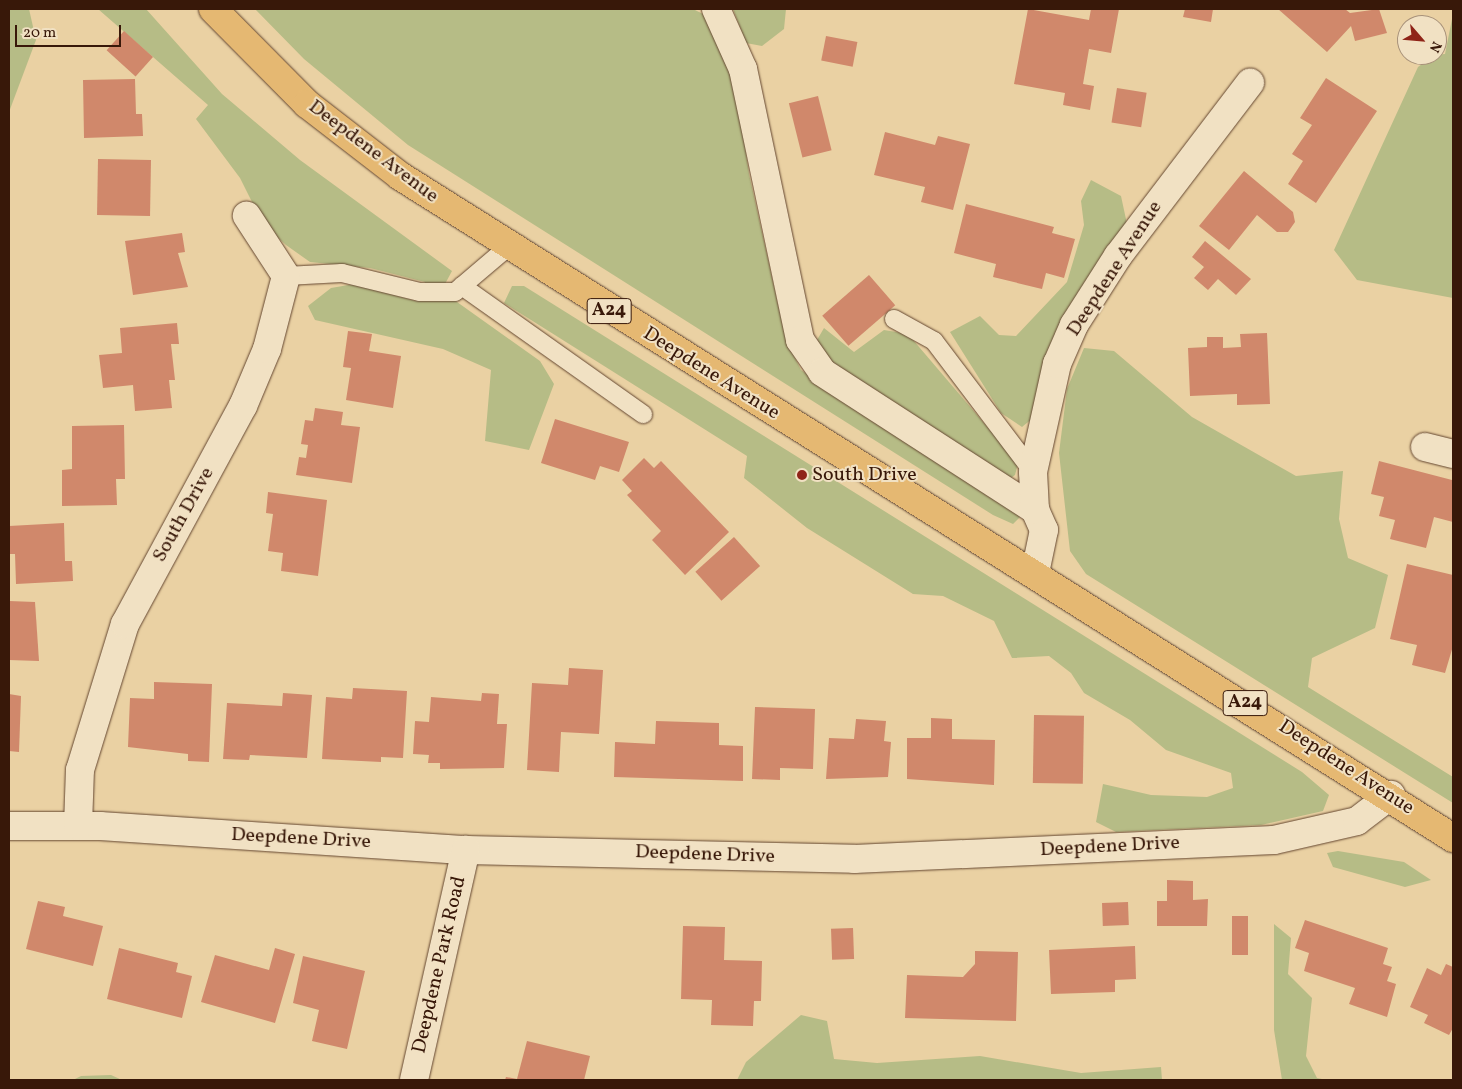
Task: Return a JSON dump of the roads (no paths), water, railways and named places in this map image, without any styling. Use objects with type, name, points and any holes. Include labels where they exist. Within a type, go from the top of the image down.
[{"type":"highway","name":"Deepdene Avenue","points":[[213,9],[307,104],[400,176],[508,247],[1391,795],[1453,838]]},
{"type":"street","points":[[716,9],[743,69],[800,340],[822,372],[1035,510]]},
{"type":"street","name":"Deepdene Avenue","points":[[1035,573],[1044,530],[1035,510],[1033,472],[1057,364],[1074,325],[1151,208],[1250,83]]},
{"type":"street","points":[[247,216],[286,276]]},
{"type":"street","name":"South Drive","points":[[78,826],[80,770],[125,624],[244,406],[267,349],[286,276]]},
{"type":"street","points":[[1425,447],[1453,454]]},
{"type":"street","name":"Deepdene Drive","points":[[9,826],[78,826],[466,850],[854,859],[1274,840],[1357,821],[1391,795]]},
{"type":"street","name":"Deepdene Park Road","points":[[414,1080],[466,850]]},
{"type":"lane","points":[[286,276],[342,273],[420,292],[455,292],[508,247]]},
{"type":"lane","points":[[462,286],[643,414]]},
{"type":"lane","points":[[894,319],[934,341],[1033,472]]},
{"type":"place","name":"South Drive","points":[[802,475]]}]
